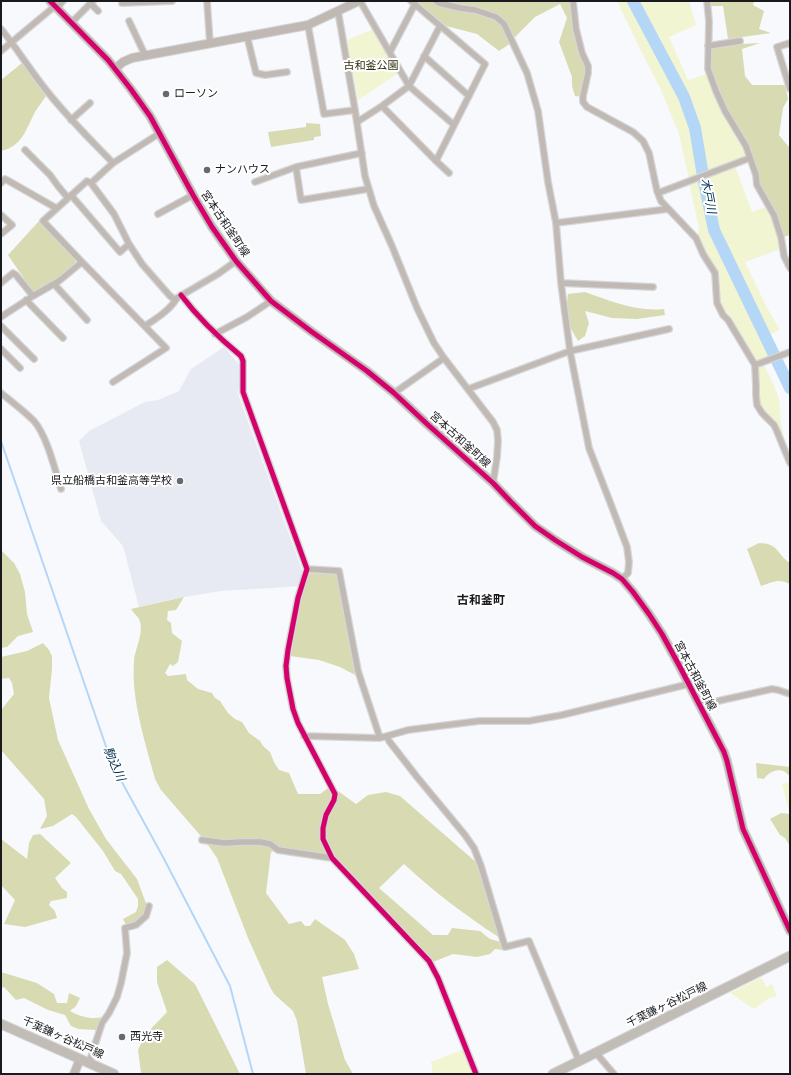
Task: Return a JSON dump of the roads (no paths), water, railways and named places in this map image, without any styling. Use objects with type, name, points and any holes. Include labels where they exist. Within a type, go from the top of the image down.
[{"type":"main road","name":"千葉鎌ヶ谷松戸線","points":[[554,1074],[790,956]]},
{"type":"main road","name":"千葉鎌ヶ谷松戸線","points":[[1,1024],[114,1074]]},
{"type":"street","points":[[1,51],[54,5],[63,1]]},
{"type":"street","points":[[122,4],[172,1]]},
{"type":"street","points":[[207,1],[210,44]]},
{"type":"street","points":[[436,1],[439,3],[475,10],[496,17],[504,24],[527,73],[538,111],[548,182],[556,223],[561,283],[570,351],[589,448],[627,547],[629,562],[628,573],[622,579]]},
{"type":"street","points":[[573,1],[576,29],[582,53],[588,66],[583,102],[587,107],[633,132],[643,141],[649,153],[661,201],[696,238],[703,254],[715,273],[717,303],[755,365],[757,406],[762,414],[774,425],[790,463]]},
{"type":"street","points":[[707,1],[709,21],[708,69],[725,111],[746,146],[756,175],[757,185],[774,215],[781,237],[784,256],[790,268]]},
{"type":"street","points":[[72,22],[91,2],[98,11]]},
{"type":"street","points":[[116,68],[122,62],[145,55],[308,25],[356,2],[390,52],[409,86],[454,125]]},
{"type":"street","points":[[390,52],[413,3],[485,64],[436,161]]},
{"type":"street","name":"宮本古和釜町線","points":[[54,5],[116,68],[150,116],[193,195],[212,226],[236,261],[272,301],[312,332],[367,371],[394,393],[494,483],[510,502],[535,526],[582,558],[613,572],[622,579],[633,592],[662,634],[724,752],[743,829],[790,931]]},
{"type":"street","points":[[338,11],[368,188],[374,206],[434,343],[493,422],[497,430],[497,457],[494,483]]},
{"type":"street","points":[[129,21],[145,55]]},
{"type":"street","points":[[308,25],[324,114],[355,110]]},
{"type":"street","points":[[357,122],[409,86],[440,26]]},
{"type":"street","points":[[1,29],[43,86],[71,120],[113,163]]},
{"type":"street","points":[[247,36],[256,74],[265,75],[287,72]]},
{"type":"street","points":[[708,46],[740,41]]},
{"type":"street","points":[[790,43],[777,47],[790,89]]},
{"type":"street","points":[[424,56],[469,96]]},
{"type":"street","points":[[71,120],[90,103]]},
{"type":"street","points":[[382,106],[449,173]]},
{"type":"street","points":[[91,183],[113,163],[160,133]]},
{"type":"street","points":[[25,150],[50,175],[58,186],[120,252],[129,244]]},
{"type":"street","points":[[255,182],[296,167],[362,153]]},
{"type":"street","points":[[658,193],[750,158]]},
{"type":"street","points":[[296,167],[300,200],[368,188]]},
{"type":"street","points":[[2,179],[7,180],[56,208]]},
{"type":"street","points":[[113,382],[166,348],[43,220],[86,181],[91,183],[114,214],[129,244],[142,264],[174,299],[218,274],[236,261]]},
{"type":"street","points":[[158,214],[193,195]]},
{"type":"street","points":[[556,223],[668,209]]},
{"type":"street","points":[[1,215],[12,225],[1,234]]},
{"type":"street","points":[[1,317],[26,300],[59,281],[82,262]]},
{"type":"street","points":[[1,283],[13,273],[16,274],[33,296]]},
{"type":"street","points":[[561,283],[653,287]]},
{"type":"street","points":[[54,284],[87,320]]},
{"type":"street","points":[[145,326],[173,304],[179,296]]},
{"type":"street","points":[[179,296],[215,334],[241,356],[243,361],[242,392],[307,569],[298,598],[286,666],[293,709],[298,723],[335,794],[334,800],[326,815],[323,828],[323,839],[332,858],[429,961],[438,978],[476,1074]]},
{"type":"street","points":[[26,300],[63,338]]},
{"type":"street","points":[[215,334],[247,317],[272,301]]},
{"type":"street","points":[[1,326],[34,358]]},
{"type":"street","points":[[468,389],[570,351],[669,329]]},
{"type":"street","points":[[1,349],[20,368]]},
{"type":"street","points":[[755,365],[788,353]]},
{"type":"street","points":[[394,393],[444,358]]},
{"type":"street","points":[[1,393],[34,421],[40,429],[61,489]]},
{"type":"street","points":[[307,569],[339,572],[358,671],[380,738]]},
{"type":"street","points":[[304,736],[380,738],[408,730],[479,721],[528,721],[562,715],[689,684]]},
{"type":"street","points":[[700,705],[772,689],[790,694]]},
{"type":"street","points":[[387,736],[389,741],[412,771],[474,848],[481,866],[505,947],[529,941],[579,1062]]},
{"type":"street","points":[[202,840],[224,843],[260,842],[270,844],[278,850],[332,858]]},
{"type":"street","points":[[89,1063],[102,1023],[117,997],[121,983],[127,952],[125,928],[136,925],[146,916],[149,906]]},
{"type":"street","points":[[596,1053],[614,1074]]},
{"type":"street","points":[[74,1074],[80,1059]]},
{"type":"waterway","name":"木戸川","points":[[633,1],[684,97],[695,128],[714,230],[790,388]]},
{"type":"waterway","name":"駒込川","points":[[1,441],[112,764],[163,857],[230,986],[253,1074]]},
{"type":"place","name":"ローソン","points":[[166,94]]},
{"type":"place","name":"ナンハウス","points":[[207,170]]},
{"type":"place","name":"県立船橋古和釜高等学校","points":[[180,481]]},
{"type":"place","name":"西光寺","points":[[122,1037]]},
{"type":"district","name":"古和釜町","points":[[481,601]]},
{"type":"park label","name":"古和釜公園","points":[[371,66]]}]
